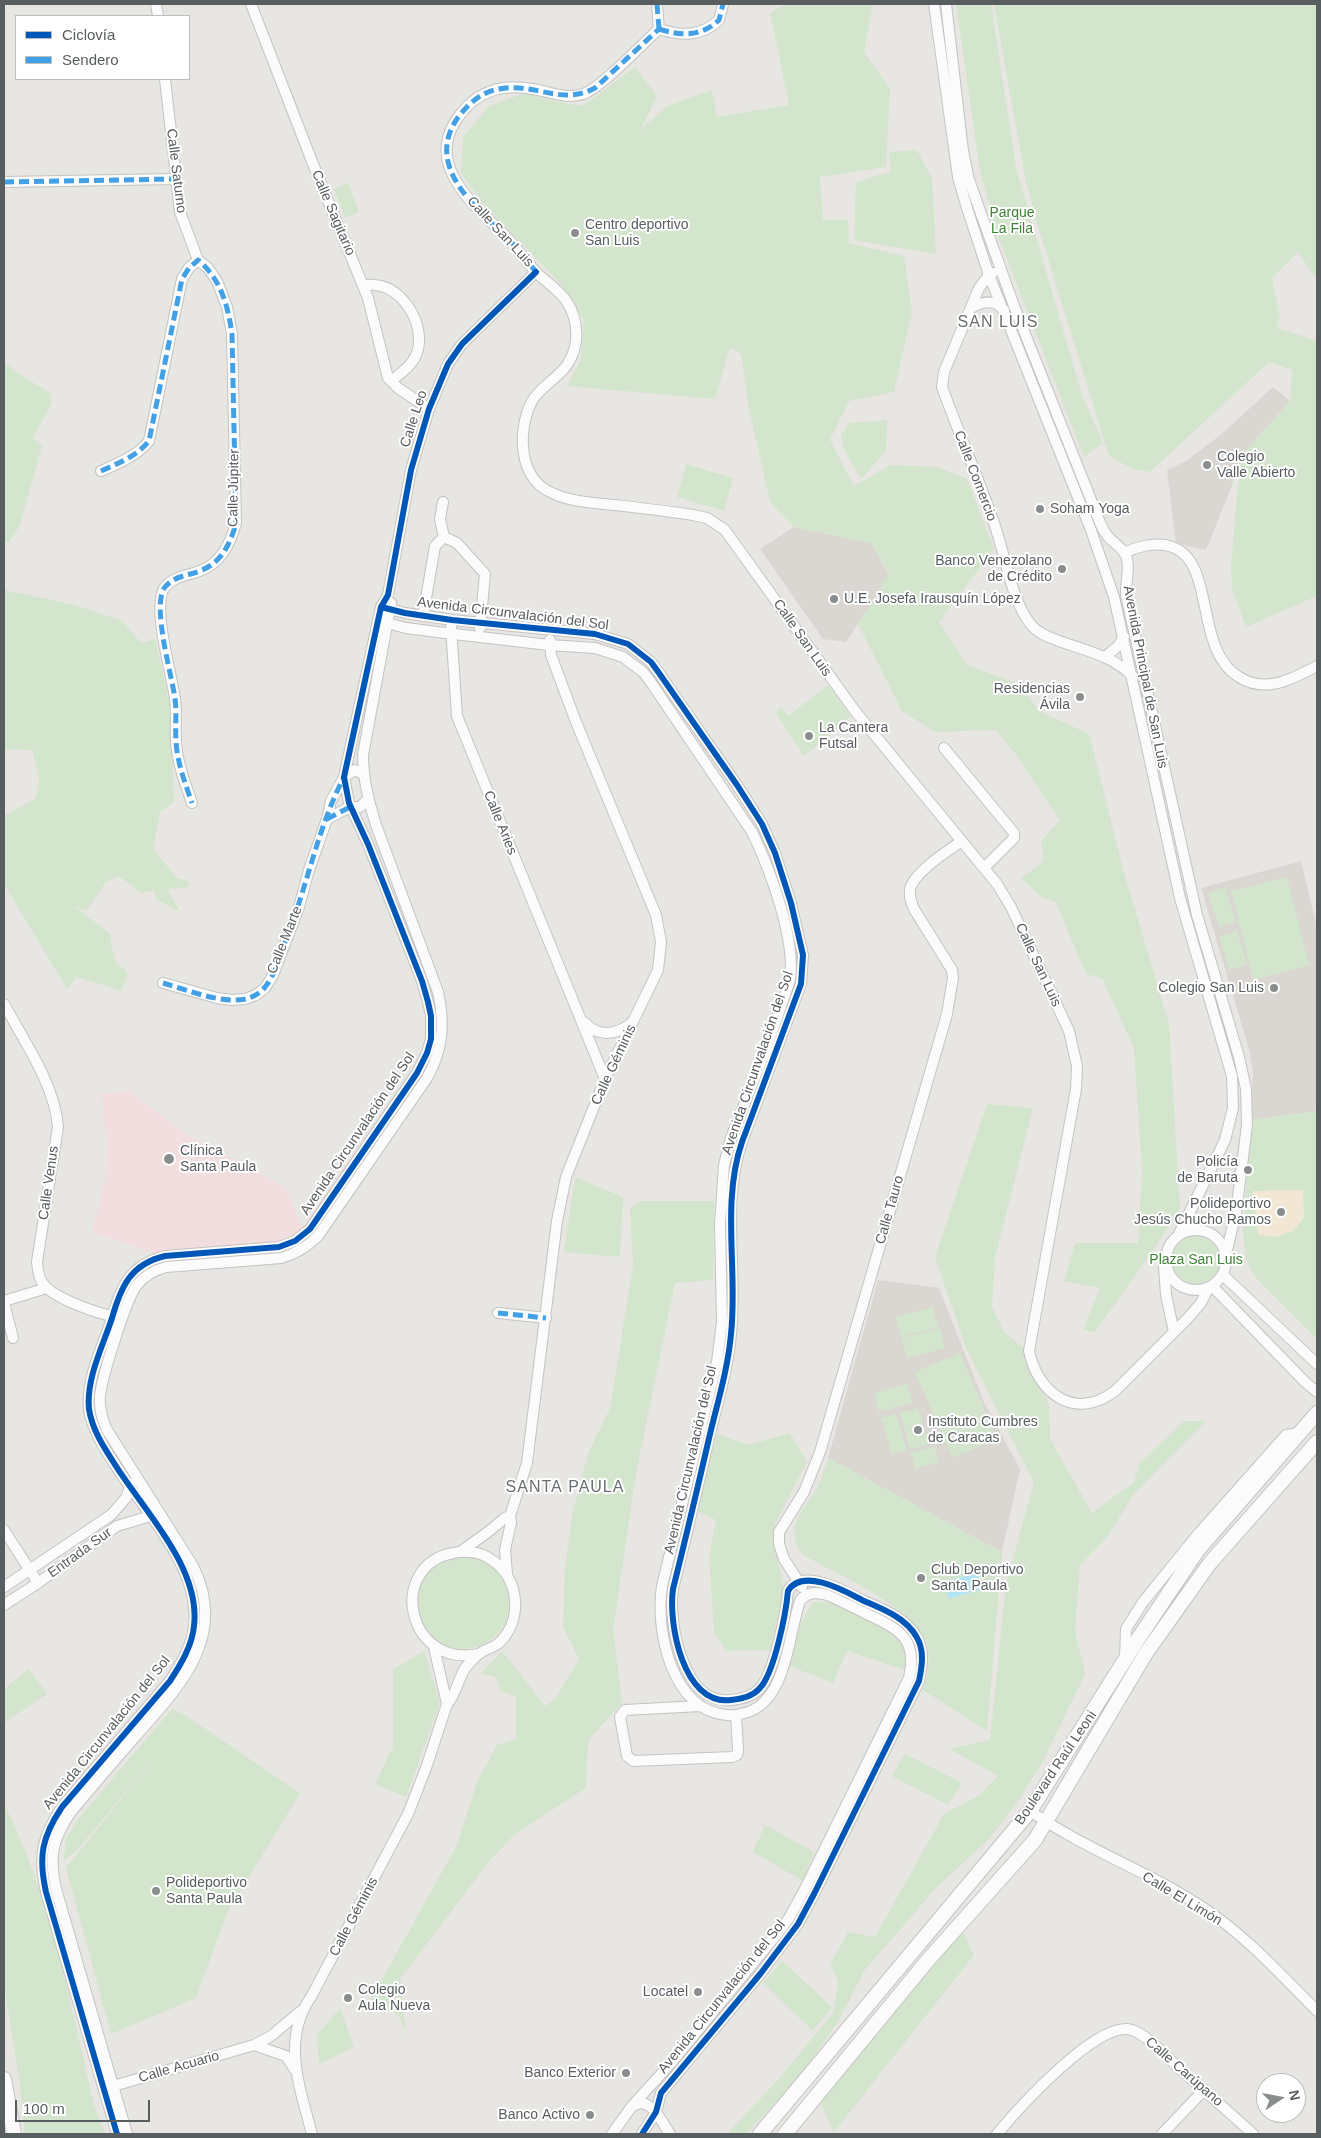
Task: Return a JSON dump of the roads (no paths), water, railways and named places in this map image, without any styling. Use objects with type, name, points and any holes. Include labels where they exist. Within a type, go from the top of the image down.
[{"type":"main road","name":"Boulevard Raúl Leoni","points":[[760,2134],[1030,1811],[1196,1551],[1317,1413]]},
{"type":"main road","name":"Boulevard Raúl Leoni","points":[[785,2134],[928,1960],[1035,1840],[1146,1654],[1205,1570],[1317,1442]]},
{"type":"main road","points":[[4,2079],[14,2134]]},
{"type":"street","name":"Calle Sagitario","points":[[251,4],[363,286],[375,321],[386,374],[391,381]]},
{"type":"street","points":[[657,4],[659,29],[671,32],[702,32],[719,20],[723,4]]},
{"type":"street","name":"Avenida Principal de San Luis","points":[[934,4],[958,177],[989,275],[1102,559],[1114,597],[1180,898],[1225,1049],[1234,1088],[1233,1108],[1225,1140],[1178,1236]]},
{"type":"street","points":[[946,4],[965,161],[976,202],[1006,284],[1101,525],[1106,536],[1122,551]]},
{"type":"street","name":"Calle San Luis","points":[[659,29],[595,88],[587,92],[572,96],[521,87],[491,90],[480,94],[454,123],[448,140],[447,155],[450,171],[475,207],[567,302],[574,315],[577,333],[575,348],[567,365],[539,392],[526,416],[523,445],[527,465],[535,480],[544,489],[567,498],[693,514],[707,518],[725,530],[854,711],[984,868],[1011,907],[1069,1031],[1077,1066],[1076,1089],[1029,1351],[1035,1372],[1046,1388],[1062,1399],[1086,1404],[1105,1398],[1115,1391],[1174,1332],[1201,1303],[1210,1288]]},
{"type":"street","name":"Calle Saturno","points":[[165,80],[180,212],[198,260]]},
{"type":"street","points":[[4,182],[175,179]]},
{"type":"street","points":[[976,238],[985,244],[989,234]]},
{"type":"street","points":[[101,471],[142,450],[149,441],[182,279],[189,268],[198,260]]},
{"type":"street","name":"Calle Júpiter","points":[[192,803],[183,778],[176,742],[176,701],[161,618],[160,599],[164,590],[177,577],[202,570],[221,556],[232,538],[236,523],[232,334],[227,307],[217,281],[208,268],[198,260]]},
{"type":"street","name":"Calle Leo","points":[[386,608],[411,470],[429,409],[448,364],[462,344],[536,272]]},
{"type":"street","points":[[989,275],[997,274],[1006,284]]},
{"type":"street","name":"Calle Comercio","points":[[989,275],[979,288],[944,372],[942,387],[996,528],[1010,579],[1024,614],[1041,634],[1104,657],[1121,666],[1133,677]]},
{"type":"street","points":[[363,286],[379,287],[398,296],[408,304],[418,326],[419,349],[406,370],[391,381],[429,409]]},
{"type":"street","points":[[972,308],[988,302],[998,304],[1004,311]]},
{"type":"street","points":[[443,502],[440,520],[444,537]]},
{"type":"street","points":[[423,616],[435,546],[444,537]]},
{"type":"street","points":[[444,537],[457,543],[485,574],[479,636]]},
{"type":"street","points":[[1102,559],[1109,549],[1122,551],[1159,544],[1169,546],[1184,554],[1198,575],[1212,643],[1222,661],[1238,677],[1247,682],[1259,685],[1281,683],[1317,666]]},
{"type":"street","name":"Avenida Principal de San Luis","points":[[1122,551],[1128,565],[1126,595],[1180,848],[1197,915],[1240,1057],[1246,1089],[1247,1125],[1236,1213],[1226,1254]]},
{"type":"street","name":"Avenida Circunvalación del Sol","points":[[155,1514],[129,1488],[97,1434],[89,1409],[91,1384],[124,1284],[129,1277],[152,1260],[180,1254],[230,1252],[279,1247],[303,1235],[310,1229],[422,1064],[429,1046],[432,1030],[426,995],[368,844],[350,807],[344,777],[386,608],[405,613],[452,620],[595,634],[616,639],[639,652],[659,673],[723,764],[762,824],[775,853],[800,939],[803,971],[802,984],[742,1142],[735,1167],[732,1208],[734,1272],[731,1337],[724,1382],[672,1600],[673,1620],[680,1650],[688,1674],[699,1689],[713,1698],[727,1701],[748,1696],[759,1689],[769,1673],[788,1591],[791,1586],[800,1582],[816,1582],[830,1585],[893,1614],[905,1622],[920,1644],[922,1662],[919,1681],[807,1908],[760,1973],[661,2093],[656,2112],[642,2134]]},
{"type":"street","points":[[405,613],[403,619],[406,628]]},
{"type":"street","points":[[437,632],[441,626],[438,618]]},
{"type":"street","name":"Calle Aries","points":[[452,620],[451,633],[456,716],[606,1079]]},
{"type":"street","name":"Avenida Circunvalación del Sol","points":[[383,622],[406,628],[437,632],[549,645],[595,648],[614,653],[633,663],[650,682],[713,772],[752,832],[764,858],[789,942],[792,970],[766,1049],[731,1138],[724,1165],[720,1224],[721,1335],[717,1362],[660,1599],[662,1630],[675,1674],[684,1690],[700,1706],[718,1714],[736,1715]]},
{"type":"street","name":"Avenida Circunvalación del Sol","points":[[127,2134],[110,2087],[51,1890],[42,1869],[42,1848],[50,1824],[70,1796],[170,1681],[186,1653],[191,1639],[195,1615],[189,1580],[137,1479],[107,1430],[100,1408],[102,1386],[123,1318],[138,1284],[158,1269],[275,1259],[292,1255],[310,1244],[318,1236],[433,1068],[443,1030],[438,992],[376,825],[368,799],[364,775],[363,755],[383,622]]},
{"type":"street","name":"Calle Géminis","points":[[446,1704],[450,1701],[461,1674],[479,1654],[498,1643],[511,1626],[515,1610],[515,1594],[507,1574],[505,1550],[511,1523],[510,1516],[527,1463],[557,1221],[566,1177],[606,1079],[636,1020],[661,960],[658,923],[576,722],[549,645],[550,631]]},
{"type":"street","points":[[1104,657],[1118,646],[1124,637]]},
{"type":"street","points":[[944,748],[1014,833],[1014,838],[984,868]]},
{"type":"street","points":[[713,772],[723,764]]},
{"type":"street","points":[[344,777],[356,770],[364,775]]},
{"type":"street","name":"Calle Marte","points":[[164,983],[217,998],[232,1000],[245,999],[256,995],[264,988],[272,975],[299,907],[332,801],[344,777]]},
{"type":"street","points":[[327,819],[350,807],[360,807],[368,799]]},
{"type":"street","name":"Calle Tauro","points":[[807,1595],[784,1559],[779,1544],[779,1532],[804,1492],[826,1434],[947,1014],[952,988],[952,970],[914,909],[911,901],[911,887],[919,874],[962,841]]},
{"type":"street","name":"Calle Venus","points":[[4,1004],[45,1082],[57,1114],[58,1127],[37,1262],[39,1274],[47,1288]]},
{"type":"street","points":[[580,1018],[593,1030],[605,1034],[622,1029],[636,1020]]},
{"type":"street","points":[[1166,1261],[1171,1278],[1180,1286],[1197,1291],[1210,1288],[1223,1275],[1226,1254],[1220,1242],[1204,1231],[1191,1230],[1178,1236],[1169,1247],[1166,1261],[1164,1276],[1174,1332]]},
{"type":"street","points":[[1223,1275],[1317,1364]]},
{"type":"street","points":[[13,1338],[4,1302],[47,1288],[68,1300],[112,1316],[123,1318]]},
{"type":"street","points":[[1210,1288],[1317,1392]]},
{"type":"street","points":[[498,1313],[546,1318]]},
{"type":"street","name":"Entrada Sur","points":[[4,1587],[111,1515],[126,1498],[131,1484],[137,1479]]},
{"type":"street","name":"Entrada Sur","points":[[4,1605],[117,1526],[155,1514]]},
{"type":"street","name":"Calle Géminis","points":[[460,1552],[474,1540],[510,1516]]},
{"type":"street","points":[[4,1530],[38,1583]]},
{"type":"street","name":"Calle Géminis","points":[[312,2134],[295,2071],[297,2032],[302,2011],[312,1997],[408,1814],[426,1768],[446,1704],[434,1647],[426,1640],[415,1622],[412,1611],[414,1590],[423,1571],[431,1563],[460,1552],[476,1553],[490,1558],[507,1574]]},
{"type":"street","name":"Avenida Circunvalación del Sol","points":[[614,2133],[632,2106],[671,2063],[777,1934],[798,1903],[909,1678],[912,1662],[910,1648],[903,1635],[888,1624],[827,1595],[820,1593],[807,1595]]},
{"type":"street","points":[[700,1706],[625,1710],[621,1713],[620,1717],[629,1760],[633,1762],[732,1757],[737,1755],[736,1715],[757,1708],[772,1693],[780,1674],[800,1601],[807,1595]]},
{"type":"street","points":[[434,1647],[460,1656],[479,1654]]},
{"type":"street","name":"Calle El Limón","points":[[1030,1811],[1062,1832],[1207,1910],[1233,1930],[1317,2011]]},
{"type":"street","points":[[751,1964],[760,1973]]},
{"type":"street","name":"Calle Acuario","points":[[110,2087],[254,2045],[271,2036],[302,2011]]},
{"type":"street","name":"Calle Carúpano","points":[[997,2134],[1049,2079],[1088,2045],[1119,2028],[1131,2030],[1152,2042],[1253,2134]]},
{"type":"street","points":[[254,2045],[286,2056],[295,2071]]},
{"type":"street","name":"Avenida Circunvalación del Sol","points":[[110,2087],[117,2134]]},
{"type":"street","points":[[1162,2134],[1204,2090]]},
{"type":"street","points":[[632,2106],[644,2103],[656,2112],[670,2134]]},
{"type":"water","points":[[977,1570],[982,1589],[949,1599],[944,1582],[973,1574],[973,1571]]},
{"type":"place","name":"Centro deportivo San Luis","points":[[575,233]]},
{"type":"place","name":"Colegio Valle Abierto","points":[[1207,465]]},
{"type":"place","name":"Soham Yoga","points":[[1040,509]]},
{"type":"place","name":"Banco Venezolano de Crédito","points":[[1062,569]]},
{"type":"place","name":"U.E. Josefa Irausquín López","points":[[834,599]]},
{"type":"place","name":"Residencias Ávila","points":[[1080,697]]},
{"type":"place","name":"La Cantera Futsal","points":[[809,736]]},
{"type":"place","name":"Colegio San Luis","points":[[1274,988]]},
{"type":"place","name":"Clínica Santa Paula","points":[[169,1159]]},
{"type":"place","name":"Policía de Baruta","points":[[1248,1170]]},
{"type":"place","name":"Polideportivo Jesús Chucho Ramos","points":[[1281,1212]]},
{"type":"place","name":"Instituto Cumbres de Caracas","points":[[918,1430]]},
{"type":"place","name":"Club Deportivo Santa Paula","points":[[921,1578]]},
{"type":"place","name":"Polideportivo Santa Paula","points":[[156,1891]]},
{"type":"place","name":"Locatel","points":[[698,1992]]},
{"type":"place","name":"Colegio Aula Nueva","points":[[348,1998]]},
{"type":"place","name":"Banco Exterior","points":[[626,2073]]},
{"type":"place","name":"Banco Activo","points":[[590,2115]]},
{"type":"district","name":"SAN LUIS","points":[[998,323]]},
{"type":"district","name":"SANTA PAULA","points":[[565,1488]]},
{"type":"park label","name":"Parque La Fila","points":[[1012,222]]},
{"type":"park label","name":"Plaza San Luis","points":[[1196,1260]]}]
